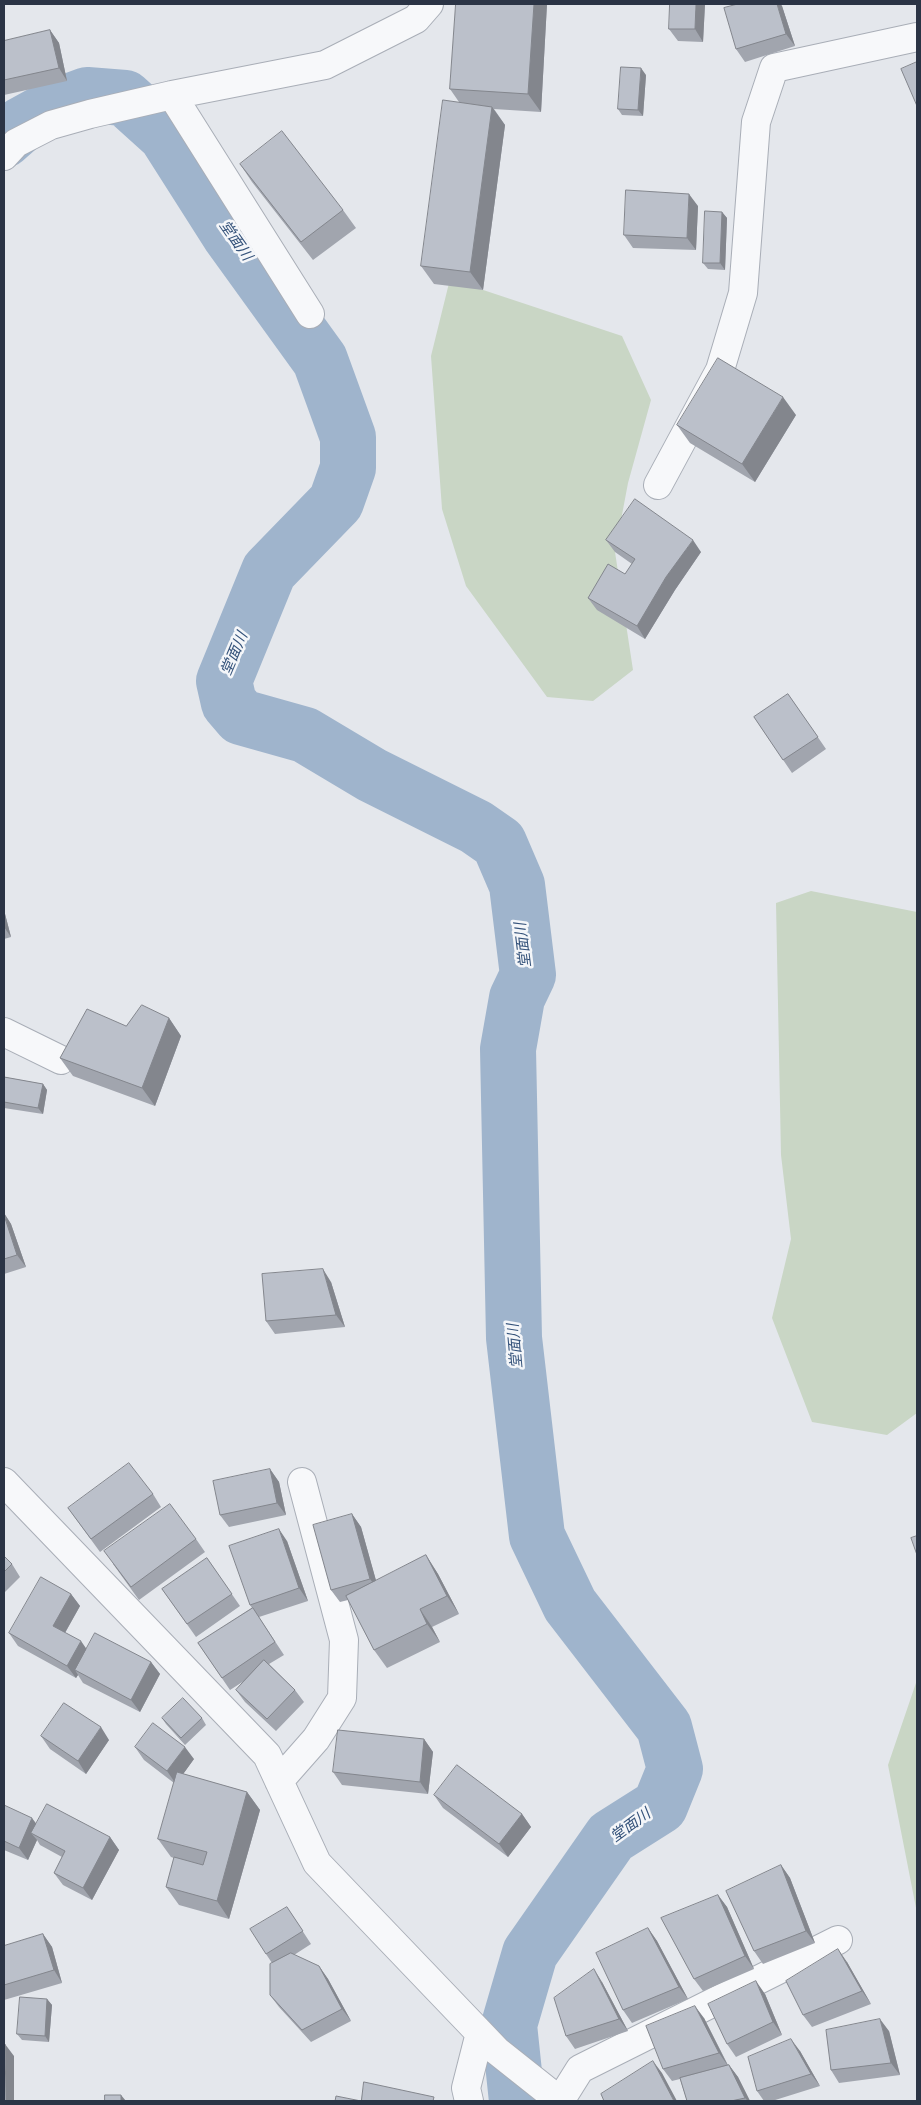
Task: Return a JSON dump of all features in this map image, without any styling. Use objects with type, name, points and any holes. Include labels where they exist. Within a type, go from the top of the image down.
[{"type":"street","points":[[4,156],[16,143],[51,125],[172,95],[325,65],[416,19],[429,4]]},
{"type":"street","points":[[658,485],[720,370],[743,293],[756,122],[774,68],[917,38]]},
{"type":"street","points":[[172,95],[310,314]]},
{"type":"street","points":[[4,1032],[61,1060]]},
{"type":"street","points":[[4,1482],[267,1755],[317,1863],[489,2042],[528,2077],[560,2101],[580,2069],[838,1940]]},
{"type":"street","points":[[279,1781],[316,1739],[342,1698],[344,1640],[302,1482]]},
{"type":"street","points":[[469,2101],[466,2088],[489,2042]]},
{"type":"green space","points":[[450,279],[622,336],[651,400],[628,483],[615,552],[633,670],[593,701],[547,697],[466,586],[442,509],[431,356]]},
{"type":"green space","points":[[811,891],[917,912],[917,1413],[887,1435],[812,1422],[772,1318],[791,1239],[781,1155],[776,903]]},
{"type":"green space","points":[[917,1680],[917,1913],[888,1765]]},
{"type":"building","points":[[456,4],[534,4],[528,94],[450,89]]},
{"type":"building","points":[[670,4],[696,4],[695,29],[669,29]]},
{"type":"building","points":[[738,4],[777,4],[786,34],[736,49],[724,8]]},
{"type":"building","points":[[50,30],[59,68],[4,80],[4,41]]},
{"type":"building","points":[[917,62],[917,106],[901,69]]},
{"type":"building","points":[[621,67],[641,68],[638,110],[618,109]]},
{"type":"building","points":[[443,100],[492,107],[470,272],[421,266]]},
{"type":"building","points":[[282,131],[343,210],[301,242],[240,164]]},
{"type":"building","points":[[626,190],[689,194],[687,238],[624,235]]},
{"type":"building","points":[[705,211],[722,212],[720,263],[703,263]]},
{"type":"building","points":[[718,358],[783,397],[742,464],[677,425]]},
{"type":"building","points":[[635,499],[693,540],[666,577],[637,626],[588,598],[608,564],[625,574],[635,559],[606,540]]},
{"type":"building","points":[[788,694],[818,737],[783,760],[754,717]]},
{"type":"building","points":[[142,1005],[169,1018],[142,1088],[60,1058],[87,1009],[126,1026]]},
{"type":"building","points":[[4,1077],[43,1084],[38,1108],[4,1102]]},
{"type":"building","points":[[4,1215],[17,1255],[4,1259]]},
{"type":"building","points":[[323,1269],[336,1315],[266,1321],[262,1274]]},
{"type":"building","points":[[129,1463],[153,1494],[91,1539],[68,1508]]},
{"type":"building","points":[[270,1469],[277,1503],[220,1515],[213,1481]]},
{"type":"building","points":[[170,1504],[196,1539],[131,1587],[104,1551]]},
{"type":"building","points":[[352,1514],[370,1579],[331,1590],[313,1525]]},
{"type":"building","points":[[279,1529],[299,1588],[250,1605],[229,1546]]},
{"type":"building","points":[[917,1536],[917,1555],[911,1538]]},
{"type":"building","points":[[426,1555],[447,1596],[420,1609],[427,1624],[374,1650],[346,1596]]},
{"type":"building","points":[[4,1556],[12,1564],[4,1572]]},
{"type":"building","points":[[207,1558],[232,1594],[187,1624],[162,1589]]},
{"type":"building","points":[[41,1577],[71,1594],[53,1626],[81,1641],[67,1666],[9,1633]]},
{"type":"building","points":[[253,1608],[275,1642],[222,1678],[198,1643]]},
{"type":"building","points":[[95,1633],[151,1662],[131,1700],[75,1670]]},
{"type":"building","points":[[264,1660],[295,1690],[267,1719],[236,1690]]},
{"type":"building","points":[[183,1698],[202,1718],[181,1738],[162,1718]]},
{"type":"building","points":[[64,1703],[101,1727],[78,1761],[41,1736]]},
{"type":"building","points":[[153,1723],[185,1747],[167,1771],[135,1747]]},
{"type":"building","points":[[338,1730],[424,1739],[420,1782],[333,1772]]},
{"type":"building","points":[[457,1765],[522,1814],[499,1844],[434,1795]]},
{"type":"building","points":[[177,1772],[247,1792],[217,1901],[166,1887],[174,1857],[203,1865],[207,1852],[158,1839]]},
{"type":"building","points":[[47,1804],[110,1837],[83,1888],[54,1873],[65,1851],[31,1833]]},
{"type":"building","points":[[4,1805],[32,1818],[19,1848],[4,1841]]},
{"type":"building","points":[[781,1865],[806,1931],[754,1951],[726,1891]]},
{"type":"building","points":[[718,1895],[745,1956],[694,1979],[661,1918]]},
{"type":"building","points":[[287,1907],[303,1931],[266,1954],[250,1929]]},
{"type":"building","points":[[648,1928],[679,1987],[623,2010],[596,1953]]},
{"type":"building","points":[[43,1934],[54,1970],[4,1985],[4,1946]]},
{"type":"building","points":[[838,1949],[862,1991],[803,2015],[786,1981]]},
{"type":"building","points":[[291,1953],[319,1966],[342,2009],[302,2030],[270,1995],[270,1964]]},
{"type":"building","points":[[594,1969],[619,2019],[566,2036],[554,1998]]},
{"type":"building","points":[[756,1981],[773,2022],[727,2044],[708,2004]]},
{"type":"building","points":[[20,1997],[47,1999],[45,2036],[17,2034]]},
{"type":"building","points":[[695,2006],[719,2053],[663,2069],[646,2026]]},
{"type":"building","points":[[880,2019],[891,2063],[831,2070],[826,2030]]},
{"type":"building","points":[[791,2039],[811,2074],[757,2091],[748,2057]]},
{"type":"building","points":[[5,2044],[6,2101],[4,2101]]},
{"type":"building","points":[[653,2061],[674,2101],[604,2101],[601,2094]]},
{"type":"building","points":[[729,2065],[745,2098],[731,2101],[687,2101],[680,2078]]},
{"type":"building","points":[[364,2082],[434,2097],[433,2101],[361,2101]]},
{"type":"building","points":[[105,2095],[121,2095],[121,2101],[105,2101]]},
{"type":"building","points":[[336,2096],[361,2101],[335,2101]]},
{"type":"waterway","name":"堂面川","points":[[4,140],[21,125],[52,108],[87,95],[125,98],[166,135],[229,234],[320,360],[348,437],[348,468],[336,502],[269,571],[224,681],[229,703],[241,717],[305,735],[372,775],[476,827],[499,843],[517,885],[528,975],[517,998],[508,1049],[514,1338],[537,1536],[570,1605],[664,1727],[675,1769],[660,1806],[611,1837],[530,1953],[509,2025],[517,2101]]}]
